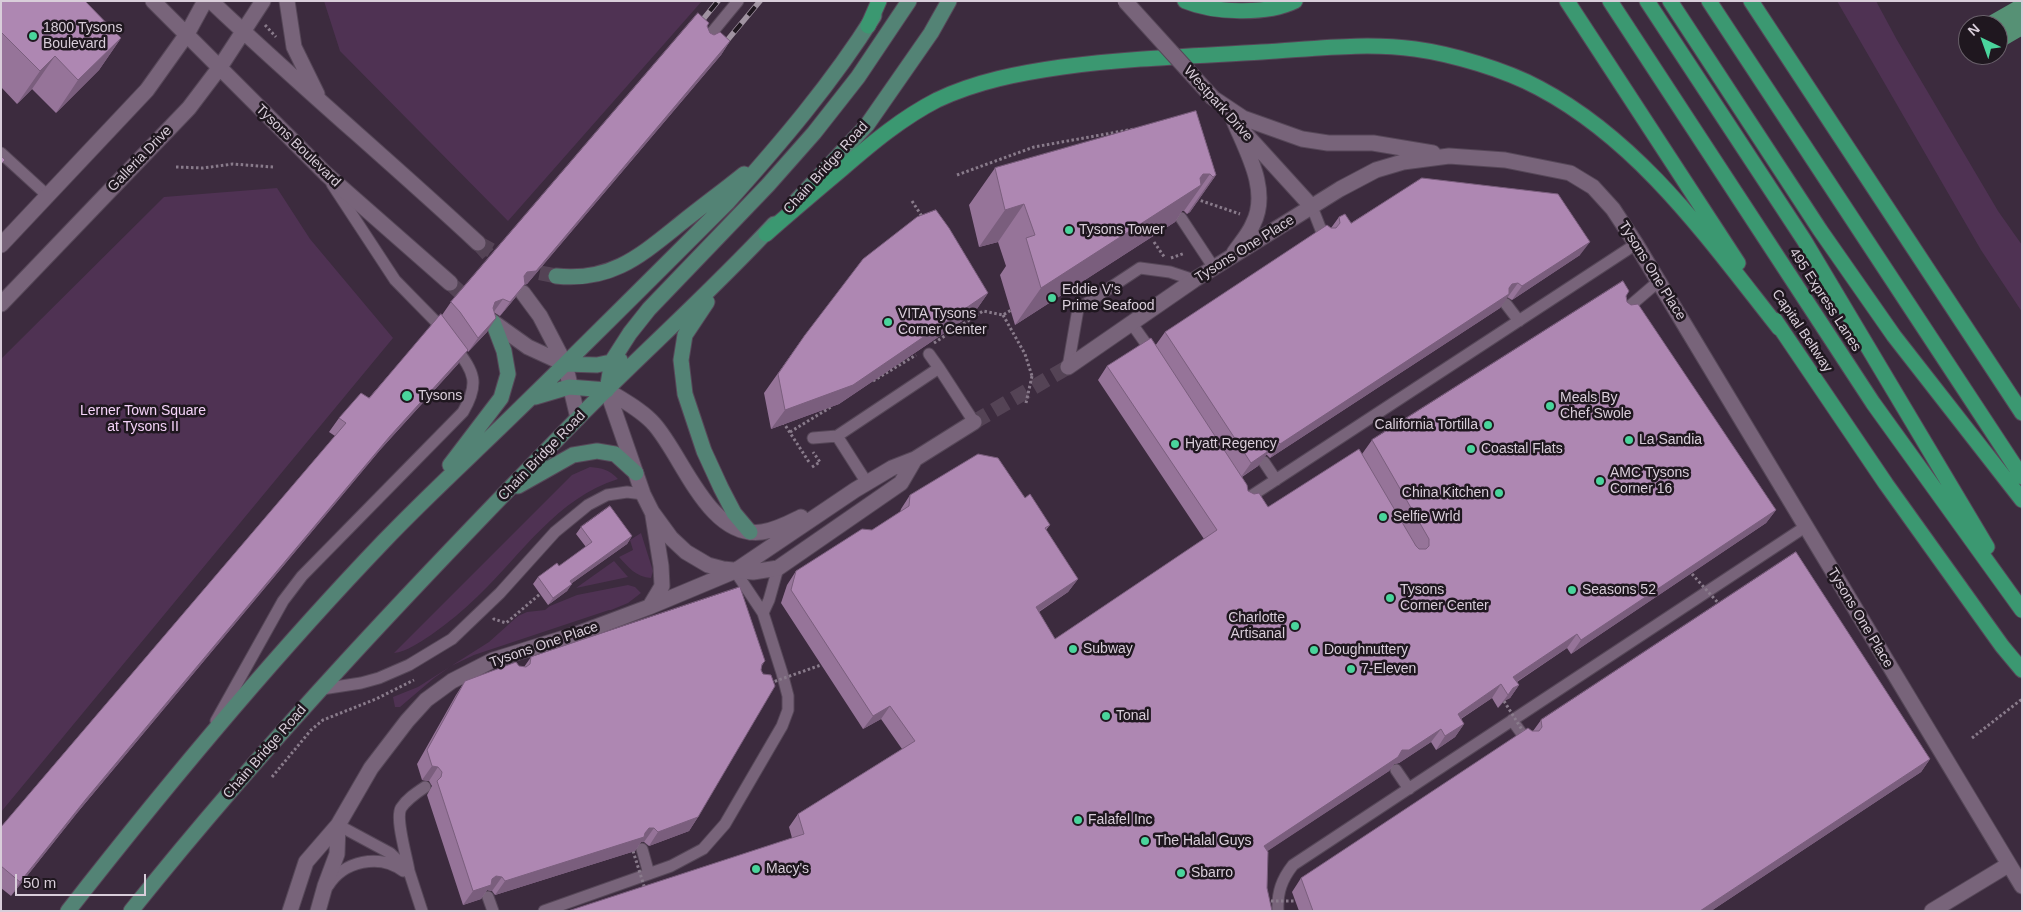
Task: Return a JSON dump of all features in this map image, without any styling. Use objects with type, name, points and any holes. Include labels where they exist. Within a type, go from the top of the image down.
[{"type":"highway","points":[[868,26],[879,1]]},
{"type":"highway","points":[[1185,1],[1215,9],[1250,11],[1295,1]]},
{"type":"highway","name":"Capital Beltway","points":[[1567,1],[1616,73],[1779,328],[1886,484],[2002,646],[2022,670]]},
{"type":"highway","name":"495 Express Lanes","points":[[1610,1],[1868,395],[2022,610]]},
{"type":"highway","points":[[1647,1],[1804,240],[2022,604]]},
{"type":"highway","points":[[1670,1],[1820,230],[1894,336],[2022,500]]},
{"type":"highway","points":[[1709,1],[2022,477]]},
{"type":"highway","points":[[1751,1],[2022,413]]},
{"type":"highway","points":[[766,234],[888,130],[937,100],[974,86],[1020,73],[1108,60],[1361,46],[1415,49],[1469,62],[1538,87],[1574,110],[1631,155],[1674,199],[1779,328]]},
{"type":"highway","points":[[2002,646],[2022,675]]},
{"type":"main road","points":[[385,540],[727,203],[776,148],[822,91],[868,26],[883,1]]},
{"type":"main road","points":[[527,401],[551,391],[571,386],[607,390],[612,361],[630,333],[649,309],[768,185],[814,133],[858,77],[909,1]]},
{"type":"main road","name":"Chain Bridge Road","points":[[131,911],[268,748],[409,594],[578,418],[766,234],[867,125],[931,33],[949,1]]},
{"type":"main road","points":[[556,276],[572,278],[598,275],[638,258],[776,148]]},
{"type":"main road","points":[[732,267],[685,335],[681,360],[685,394],[704,451],[734,513],[750,532]]},
{"type":"main road","points":[[68,911],[141,818],[206,740],[462,451],[501,398],[508,374],[504,351],[493,322]]},
{"type":"main road","points":[[565,364],[597,365],[631,358],[652,346]]},
{"type":"main road","points":[[506,493],[573,455],[597,451],[615,454],[636,473]]},
{"type":"street","name":"Tysons Boulevard","points":[[153,1],[326,174],[450,283]]},
{"type":"street","points":[[1,245],[147,90],[187,34],[205,1]]},
{"type":"street","points":[[211,1],[324,106],[399,170],[478,243]]},
{"type":"street","name":"Galleria Drive","points":[[1,304],[189,108],[220,67],[263,1]]},
{"type":"street","points":[[287,1],[294,47],[309,80],[324,106]]},
{"type":"street","name":"Westpark Drive","points":[[1125,1],[1312,207]]},
{"type":"street","points":[[1213,98],[1243,118],[1302,139],[1328,143],[1373,143],[1449,156]]},
{"type":"street","points":[[1231,258],[1254,223],[1259,197],[1250,158],[1234,121]]},
{"type":"street","name":"Tysons One Place","points":[[1068,367],[1194,280],[1340,189],[1376,170],[1403,162],[1449,156],[1505,160],[1570,173],[1593,187],[1613,209],[1636,244],[2022,886]]},
{"type":"street","points":[[523,292],[540,316],[565,364],[578,418]]},
{"type":"street","points":[[493,322],[528,347],[565,364]]},
{"type":"street","points":[[607,390],[653,422],[678,458],[698,493],[717,516],[734,528],[750,532],[762,532],[784,525],[861,487]]},
{"type":"street","points":[[607,390],[614,415],[643,494],[652,512],[670,538],[686,552],[708,565],[735,571]]},
{"type":"street","name":"Tysons One Place","points":[[290,911],[306,862],[338,825],[371,768],[407,721],[426,700],[452,682],[493,660],[509,660],[650,607],[735,571],[861,487],[892,468],[916,459],[974,422]]},
{"type":"street","name":"Tysons One Place","points":[[735,571],[753,572],[778,568],[901,483],[916,459]]},
{"type":"street","points":[[650,607],[662,586],[661,566],[652,512]]},
{"type":"street","points":[[320,904],[337,854],[338,825]]},
{"type":"street","points":[[1932,911],[2008,865]]},
{"type":"lane","points":[[704,41],[738,1]]},
{"type":"lane","points":[[1,152],[48,196]]},
{"type":"lane","points":[[206,740],[283,600],[302,576],[463,412],[472,395],[474,381],[464,358],[444,330],[395,280],[326,174]]},
{"type":"lane","points":[[1312,207],[1323,235]]},
{"type":"lane","points":[[1181,218],[1214,268]]},
{"type":"lane","points":[[1240,488],[1246,500],[1636,244]]},
{"type":"lane","points":[[1068,367],[1078,309],[1140,268],[1170,272],[1194,280]]},
{"type":"lane","points":[[1624,311],[1659,282]]},
{"type":"lane","points":[[1506,304],[1519,321]]},
{"type":"lane","points":[[1132,324],[1161,366]]},
{"type":"lane","points":[[926,350],[974,422]]},
{"type":"lane","points":[[814,438],[837,436],[939,368]]},
{"type":"lane","points":[[837,436],[861,487]]},
{"type":"lane","points":[[1264,462],[1276,480]]},
{"type":"lane","points":[[322,689],[379,678],[409,664],[452,638],[486,606],[555,532],[588,505],[607,495],[627,492],[643,494]]},
{"type":"lane","points":[[1278,911],[1278,890],[1284,876],[1293,865],[1805,527]]},
{"type":"lane","points":[[764,613],[778,568]]},
{"type":"lane","points":[[544,911],[671,866],[702,849],[725,824],[782,726],[788,710],[788,696],[764,613],[735,571]]},
{"type":"lane","points":[[769,681],[782,673]]},
{"type":"lane","points":[[1512,720],[1526,738]]},
{"type":"lane","points":[[1396,770],[1409,789]]},
{"type":"lane","points":[[422,911],[411,875],[399,822],[400,810],[409,798],[424,787]]},
{"type":"lane","points":[[338,825],[390,853],[411,875]]},
{"type":"lane","points":[[637,850],[649,874]]},
{"type":"lane","points":[[320,904],[332,880],[346,868],[364,861],[395,865],[411,875]]},
{"type":"lane","points":[[488,897],[493,911]]},
{"type":"path","points":[[264,23],[277,38]]},
{"type":"path","points":[[957,175],[1034,146],[1138,129]]},
{"type":"path","points":[[176,167],[203,168],[233,164],[273,167]]},
{"type":"path","points":[[1194,198],[1243,215]]},
{"type":"path","points":[[912,201],[927,225]]},
{"type":"path","points":[[1154,242],[1166,259],[1185,253]]},
{"type":"path","points":[[978,303],[982,311]]},
{"type":"path","points":[[872,382],[926,350],[982,311],[1003,315],[1017,306]]},
{"type":"path","points":[[1003,315],[1025,354],[1032,376],[1026,403]]},
{"type":"path","points":[[790,432],[838,403]]},
{"type":"path","points":[[782,420],[809,462]]},
{"type":"path","points":[[792,424],[796,428]]},
{"type":"path","points":[[1692,574],[1723,608]]},
{"type":"path","points":[[769,681],[821,665]]},
{"type":"path","points":[[1972,738],[2022,699]]},
{"type":"path","points":[[1504,701],[1526,738]]},
{"type":"path","points":[[637,850],[648,896]]},
{"type":"path","points":[[1258,902],[1295,901]]},
{"type":"green space","points":[[324,1],[702,1],[508,221],[340,51]]},
{"type":"green space","points":[[1837,1],[1876,1],[1998,211],[2022,245],[2022,312],[1981,250]]},
{"type":"green space","name":"Lerner Town Square at Tysons II","points":[[277,188],[310,239],[393,338],[1,812],[1,359],[164,197]]},
{"type":"green space","points":[[590,467],[606,470],[618,479],[596,488],[558,513],[473,601],[418,644],[394,653],[572,475]]},
{"type":"green space","points":[[641,533],[653,571],[651,578],[637,574],[619,557],[633,550],[630,540]]},
{"type":"green space","points":[[614,561],[628,577],[576,588]]},
{"type":"green space","points":[[628,585],[635,587],[641,593],[628,603],[611,610],[474,655],[452,666],[489,642],[518,616],[527,612],[545,610],[577,595]]},
{"type":"green space","points":[[450,667],[400,707],[395,707],[393,697],[418,687]]},
{"type":"shaded area","points":[[2015,1],[2022,1],[2022,36],[2008,44],[2008,15],[1990,15]]},
{"type":"building","points":[[1,1],[85,1],[121,38],[78,80],[55,56],[40,71],[1,32]]},
{"type":"building","points":[[698,13],[709,23],[707,26],[710,33],[714,35],[720,32],[730,41],[536,271],[527,272],[524,276],[525,284],[510,302],[503,299],[495,302],[493,308],[496,318],[478,338],[451,302]]},
{"type":"building","name":"Tysons Tower","points":[[1196,111],[1216,175],[1213,177],[1210,174],[1203,174],[1200,178],[1201,185],[1041,288],[1026,238],[1035,235],[1024,204],[1005,210],[995,168]]},
{"type":"building","points":[[1,156],[5,160],[1,164]]},
{"type":"building","points":[[1422,178],[1558,194],[1590,242],[1522,286],[1518,283],[1512,284],[1509,288],[1509,294],[1280,444],[1277,441],[1270,442],[1267,445],[1267,452],[1251,463],[1165,332],[1327,225],[1331,228],[1336,228],[1340,223],[1339,217],[1345,214],[1351,223]]},
{"type":"building","name":"VITA Tysons Corner Center","points":[[936,210],[988,293],[853,385],[785,410],[778,374],[805,335],[863,259],[917,217]]},
{"type":"building","name":"Tysons Corner Center","points":[[1623,281],[1629,291],[1626,296],[1627,302],[1631,305],[1638,304],[1776,510],[1581,640],[1577,634],[1513,677],[1519,685],[1513,688],[1508,695],[1501,684],[1458,714],[1464,724],[1445,736],[1441,729],[1409,750],[1402,750],[1398,757],[1264,846],[1268,852],[1267,888],[1272,911],[568,911],[804,834],[798,814],[915,741],[890,706],[873,716],[791,590],[796,571],[862,529],[872,530],[909,506],[910,495],[978,454],[998,458],[1025,498],[1030,494],[1050,525],[1045,528],[1078,579],[1036,607],[1055,639],[1217,530],[1107,366],[1151,338],[1247,485],[1248,491],[1254,494],[1259,493],[1268,507],[1359,449],[1416,546],[1419,549],[1426,549],[1429,546],[1429,539],[1372,440]]},
{"type":"building","name":"Tysons","points":[[441,314],[468,350],[390,436],[86,799],[20,882],[1,866],[1,827],[346,423],[339,418],[361,393],[369,398]]},
{"type":"building","points":[[610,506],[632,536],[570,581],[572,584],[553,598],[538,577],[557,563],[559,566],[592,542],[581,527]]},
{"type":"building","points":[[1796,552],[1930,759],[1700,911],[1313,911],[1301,878],[1528,728],[1532,731],[1539,731],[1542,727],[1541,720]]},
{"type":"building","points":[[740,587],[765,661],[762,664],[761,670],[763,674],[771,675],[775,686],[698,817],[658,832],[654,828],[649,828],[644,837],[505,881],[502,877],[496,876],[492,879],[491,885],[473,891],[437,781],[441,777],[442,772],[438,767],[432,766],[427,750],[465,681],[516,662],[519,666],[526,667],[530,664],[531,657]]},
{"type":"tunnel","points":[[478,243],[503,271]]},
{"type":"tunnel","points":[[478,243],[526,270],[556,276]]},
{"type":"tunnel","points":[[450,283],[475,306]]},
{"type":"tunnel","points":[[974,422],[1068,367]]},
{"type":"railway","points":[[696,28],[718,1]]},
{"type":"railway","points":[[720,49],[760,1]]},
{"type":"place","name":"1800 Tysons Boulevard","points":[[33,36]]},
{"type":"place","name":"Tysons Tower","points":[[1069,230]]},
{"type":"place","name":"Eddie V's Prime Seafood","points":[[1052,298]]},
{"type":"place","name":"VITA Tysons Corner Center","points":[[888,322]]},
{"type":"place","name":"Tysons","points":[[407,396]]},
{"type":"place","name":"Meals By Chef Swole","points":[[1550,406]]},
{"type":"place","name":"California Tortilla","points":[[1488,425]]},
{"type":"place","name":"La Sandia","points":[[1629,440]]},
{"type":"place","name":"Hyatt Regency","points":[[1175,444]]},
{"type":"place","name":"Coastal Flats","points":[[1471,449]]},
{"type":"place","name":"AMC Tysons Corner 16","points":[[1600,481]]},
{"type":"place","name":"China Kitchen","points":[[1499,493]]},
{"type":"place","name":"Selfie Wrld","points":[[1383,517]]},
{"type":"place","name":"Seasons 52","points":[[1572,590]]},
{"type":"place","name":"Tysons Corner Center","points":[[1390,598]]},
{"type":"place","name":"Charlotte Artisanal","points":[[1295,626]]},
{"type":"place","name":"Subway","points":[[1073,649]]},
{"type":"place","name":"Doughnuttery","points":[[1314,650]]},
{"type":"place","name":"7-Eleven","points":[[1351,669]]},
{"type":"place","name":"Tonal","points":[[1106,716]]},
{"type":"place","name":"Falafel Inc","points":[[1078,820]]},
{"type":"place","name":"The Halal Guys","points":[[1145,841]]},
{"type":"place","name":"Macy's","points":[[756,869]]},
{"type":"place","name":"Sbarro","points":[[1181,873]]}]
